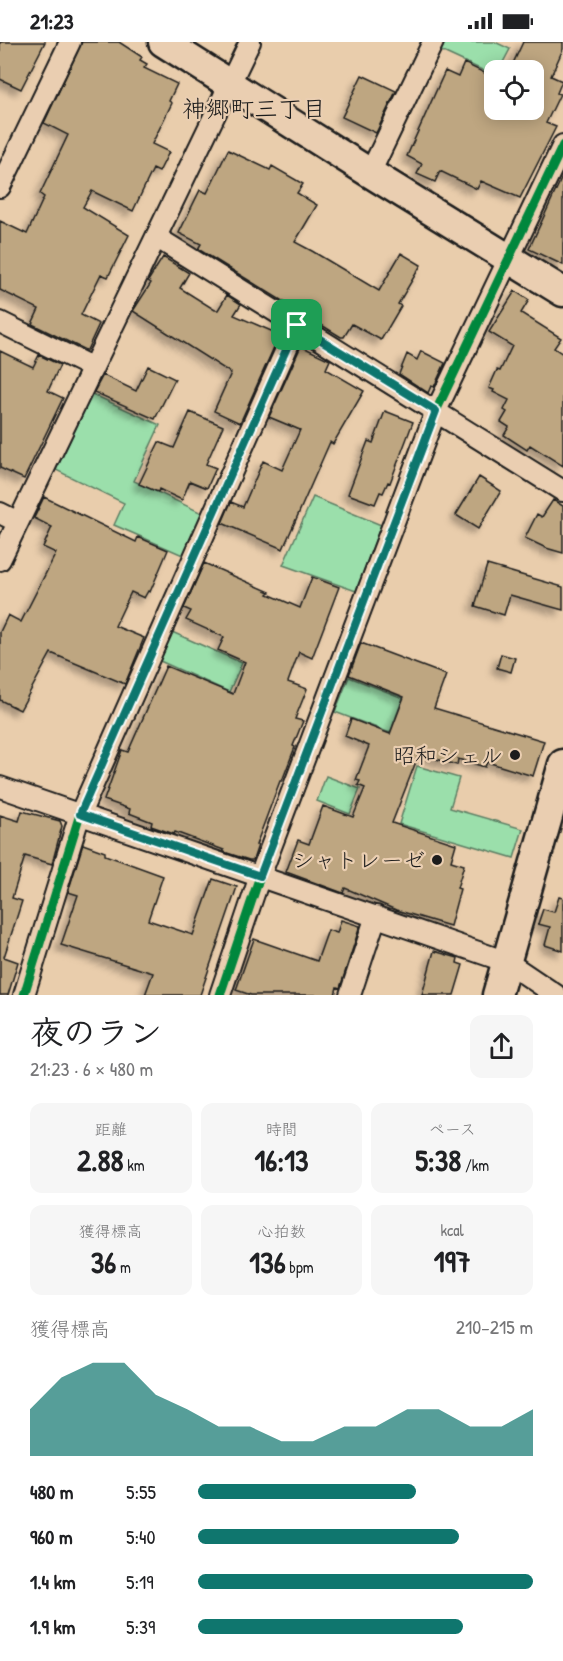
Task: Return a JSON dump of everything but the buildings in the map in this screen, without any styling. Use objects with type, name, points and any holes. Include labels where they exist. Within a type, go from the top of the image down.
[{"type":"street","points":[[0,187],[70,42]]},
{"type":"street","points":[[163,42],[563,292]]},
{"type":"street","points":[[0,560],[250,42]]},
{"type":"street","points":[[370,173],[433,42]]},
{"type":"street","points":[[220,995],[260,876],[436,411],[563,145]]},
{"type":"street","points":[[156,237],[563,491]]},
{"type":"street","points":[[0,322],[93,368]]},
{"type":"street","points":[[24,995],[80,814],[297,325]]},
{"type":"street","points":[[0,513],[18,522]]},
{"type":"street","points":[[497,995],[563,764]]},
{"type":"street","points":[[0,787],[507,962],[556,995]]},
{"type":"street","points":[[350,995],[376,916]]},
{"type":"green space","points":[[442,42],[495,42],[510,49],[504,60],[484,60],[484,71],[439,50]]},
{"type":"green space","points":[[92,394],[160,425],[134,481],[204,514],[185,556],[114,525],[124,503],[56,470]]},
{"type":"green space","points":[[313,497],[381,525],[356,591],[283,565]]},
{"type":"green space","points":[[172,632],[242,663],[229,692],[160,661]]},
{"type":"green space","points":[[349,677],[403,698],[390,733],[335,712]]},
{"type":"green space","points":[[417,766],[459,778],[450,808],[523,829],[514,858],[399,824]]},
{"type":"green space","points":[[326,776],[360,789],[350,814],[317,801]]},
{"type":"cycle path","points":[[220,995],[260,876],[436,411],[563,145]]},
{"type":"cycle path","points":[[24,995],[80,814],[297,325]]},
{"type":"place","name":"昭和シェル","points":[[515,755]]},
{"type":"place","name":"シャトレーゼ","points":[[437,860]]},
{"type":"district","name":"神郷町三丁目","points":[[254,108]]},
{"type":"route","points":[[297,325],[436,411],[260,876],[80,814],[297,325]]}]
